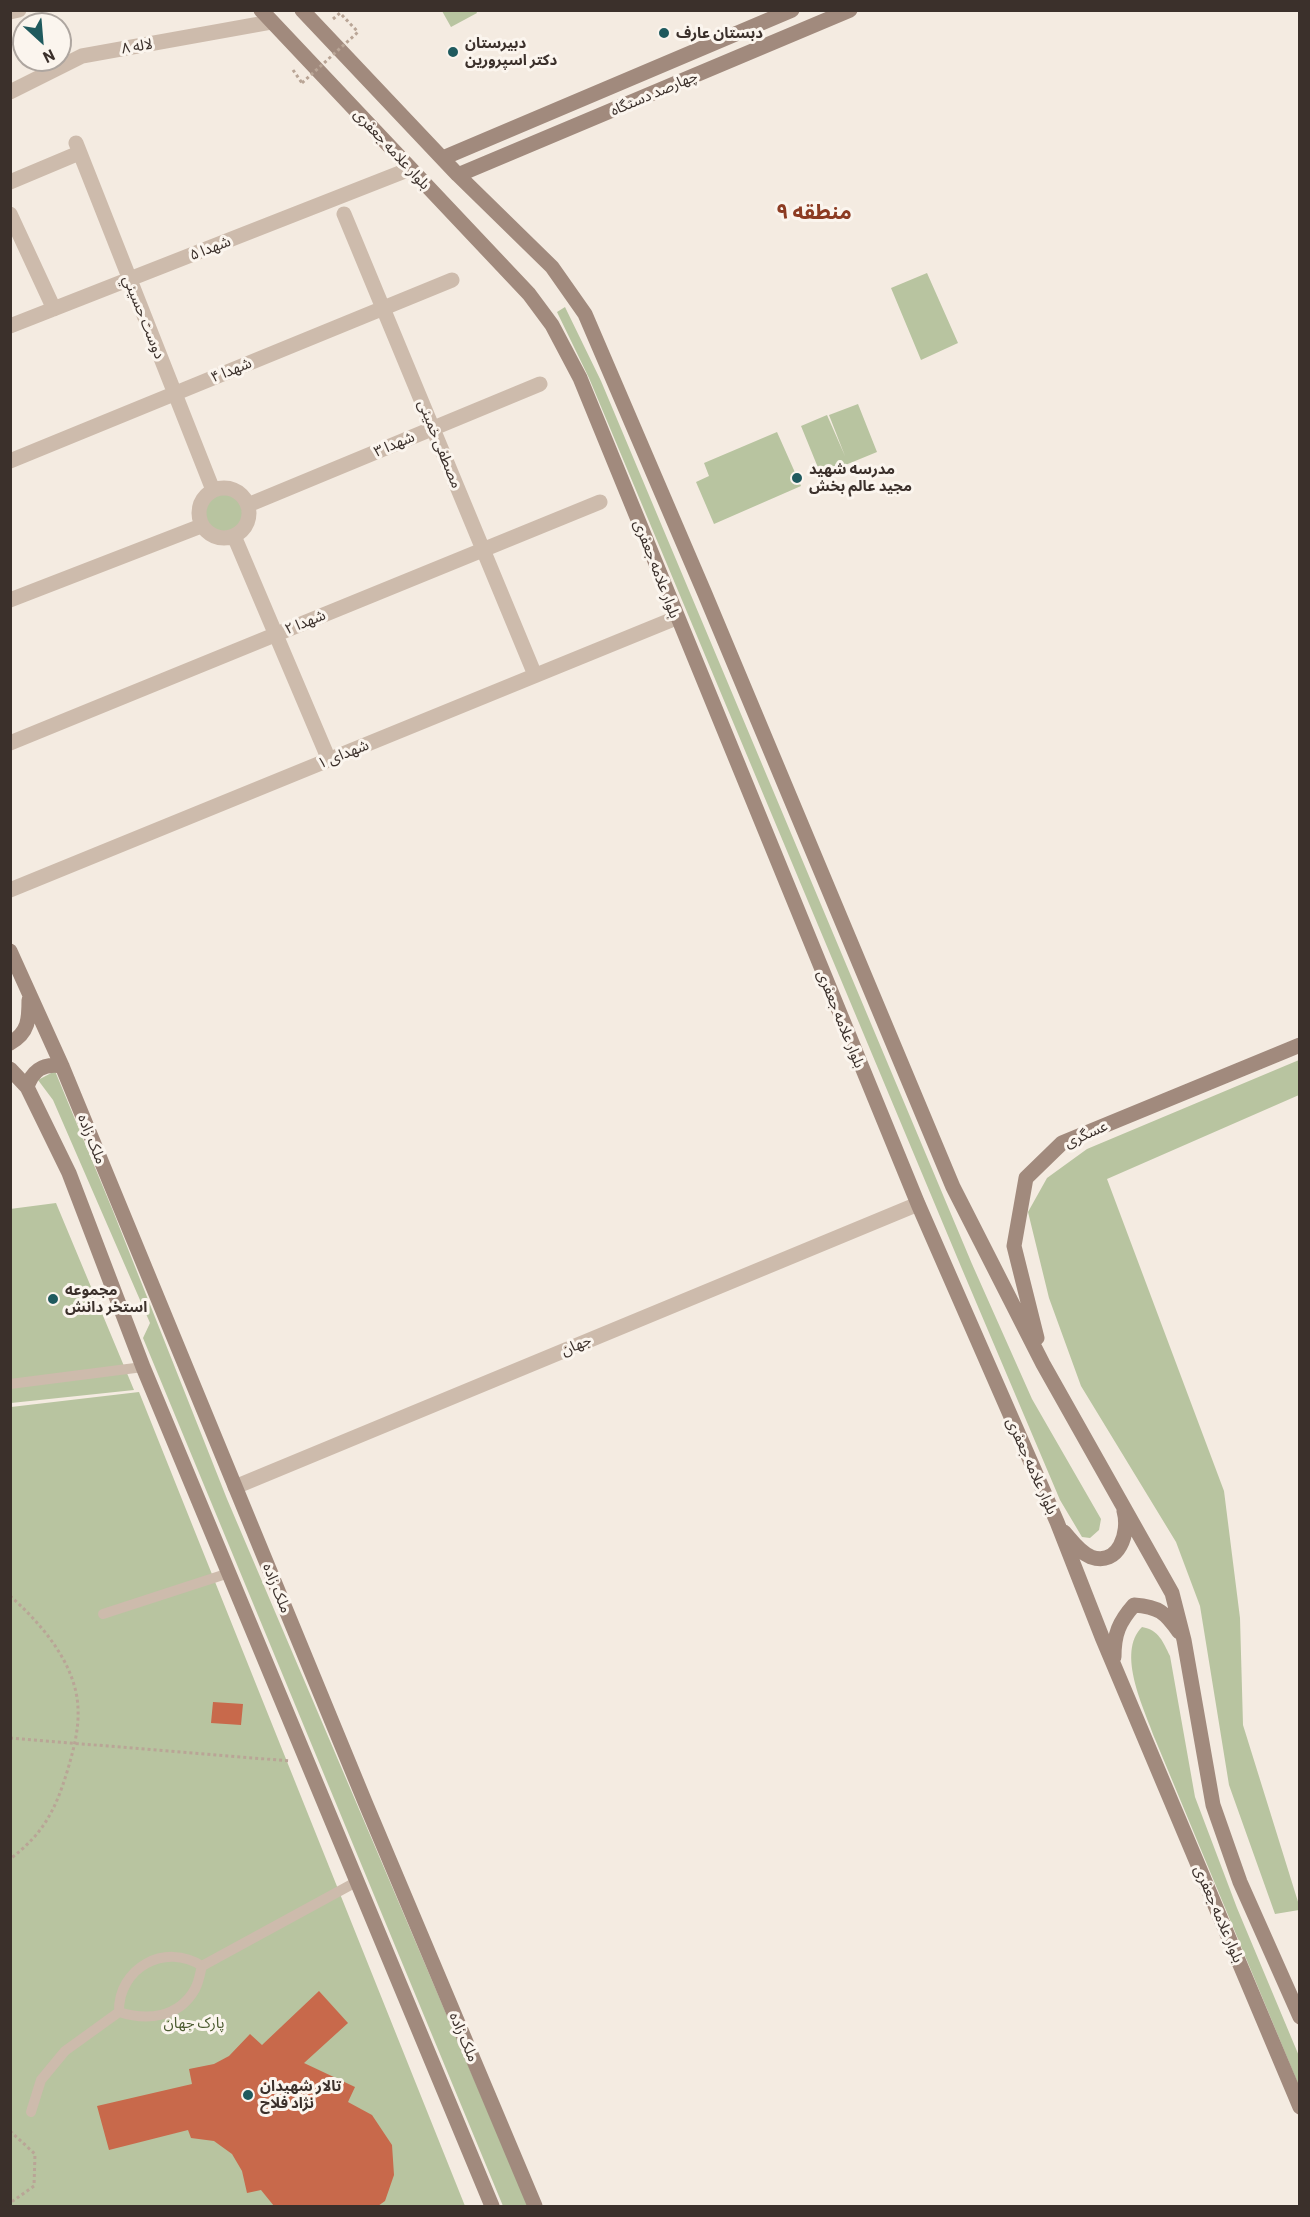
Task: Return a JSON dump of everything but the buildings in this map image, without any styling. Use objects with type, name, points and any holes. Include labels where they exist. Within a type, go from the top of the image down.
[{"type":"main road","name":"بلوار علامه جعفری","points":[[302,10],[458,175],[552,267],[585,314],[719,627],[953,1187],[1043,1364],[1172,1593],[1184,1640],[1213,1805],[1240,1882],[1299,2017]]},
{"type":"main road","name":"چهارصد دستگاه","points":[[443,158],[792,10]]},
{"type":"main road","name":"چهارصد دستگاه","points":[[458,175],[850,10]]},
{"type":"main road","name":"بلوار علامه جعفری","points":[[266,16],[510,272],[552,326],[580,378],[676,618],[918,1204],[1057,1522],[1114,1665],[1299,2107]]},
{"type":"main road","name":"ملک زاده","points":[[10,951],[14,971],[29,996],[62,1066],[535,2206]]},
{"type":"main road","points":[[10,1043],[22,1035],[26,1029],[29,1021],[29,996]]},
{"type":"main road","name":"عسگری","points":[[1043,1364],[1014,1246],[1026,1178],[1062,1143],[1299,1044]]},
{"type":"main road","points":[[27,1087],[31,1074],[43,1066],[62,1066]]},
{"type":"main road","points":[[10,1069],[27,1087],[74,1184],[142,1367],[492,2206]]},
{"type":"main road","points":[[1057,1522],[1081,1551],[1093,1558],[1106,1558],[1115,1554],[1123,1541],[1127,1521],[1121,1501]]},
{"type":"main road","points":[[1114,1665],[1114,1639],[1121,1620],[1134,1605],[1155,1607],[1169,1618],[1184,1640]]},
{"type":"street","points":[[10,12],[19,10]]},
{"type":"street","name":"لاله ۸","points":[[10,92],[82,56],[266,16]]},
{"type":"street","name":"دوست حسيني","points":[[10,182],[77,148],[213,490]]},
{"type":"street","name":"شهدا ۵","points":[[10,326],[410,169]]},
{"type":"street","points":[[10,214],[54,309]]},
{"type":"street","name":"مصطفی خمینی","points":[[344,214],[535,675]]},
{"type":"street","name":"شهدا ۴","points":[[10,461],[452,280]]},
{"type":"street","name":"شهدا ۳","points":[[248,505],[540,384]]},
{"type":"street","points":[[221,488],[238,492],[248,505],[248,522],[244,529],[234,536],[213,537],[201,526],[198,510],[201,501],[213,490],[221,488]]},
{"type":"street","name":"شهدا ۲","points":[[10,743],[600,502]]},
{"type":"street","points":[[10,600],[201,526]]},
{"type":"street","points":[[234,536],[329,760]]},
{"type":"street","name":"شهدای ۱","points":[[10,890],[676,618]]},
{"type":"street","name":"جهان","points":[[236,1487],[918,1204]]},
{"type":"lane","points":[[10,1384],[142,1367]]},
{"type":"lane","points":[[102,1614],[229,1573]]},
{"type":"lane","points":[[119,2012],[138,2018],[153,2018],[182,2004],[195,1989],[202,1966],[356,1882]]},
{"type":"lane","points":[[119,2012],[119,2000],[126,1981],[146,1963],[172,1955],[190,1958],[202,1966]]},
{"type":"lane","points":[[31,2112],[41,2080],[65,2051],[119,2012]]},
{"type":"path","points":[[302,83],[358,32],[340,13]]},
{"type":"path","points":[[10,1596],[49,1637],[69,1672],[79,1707],[75,1743],[58,1800],[40,1834],[10,1859]]},
{"type":"path","points":[[10,1738],[306,1762]]},
{"type":"path","points":[[10,2131],[35,2154],[34,2186],[10,2203]]},
{"type":"green space","points":[[442,11],[476,11],[477,13],[451,27]]},
{"type":"green space","points":[[927,273],[958,343],[921,360],[891,288]]},
{"type":"green space","points":[[565,307],[601,381],[972,1264],[1032,1399],[1101,1519],[1099,1530],[1090,1538],[1082,1537],[1060,1500],[589,378],[557,312]]},
{"type":"green space","points":[[858,404],[877,452],[821,475],[801,426],[827,415],[845,456],[829,415]]},
{"type":"green space","points":[[777,432],[801,486],[714,524],[696,482],[709,476],[704,463]]},
{"type":"green space","points":[[224,491],[240,498],[247,514],[240,530],[224,537],[208,530],[201,514],[208,498]]},
{"type":"green space","points":[[1299,1060],[1299,1095],[1107,1179],[1224,1491],[1240,1618],[1243,1725],[1299,1905],[1299,1910],[1275,1914],[1229,1785],[1200,1606],[1176,1542],[1081,1386],[1049,1298],[1028,1212],[1047,1178],[1087,1149]]},
{"type":"green space","points":[[55,1071],[227,1499],[528,2206],[503,2206],[143,1338],[150,1323],[53,1100],[38,1080]]},
{"type":"green space","name":"مجموعه استخر دانش","points":[[56,1203],[134,1390],[11,1403],[10,1209]]},
{"type":"green space","name":"پارک جهان","points":[[139,1392],[465,2206],[11,2206],[11,1407]]},
{"type":"green space","points":[[1142,1627],[1153,1631],[1163,1641],[1170,1656],[1195,1797],[1237,1908],[1299,2056],[1299,2086],[1139,1697],[1132,1666],[1132,1651],[1135,1638]]},
{"type":"place","name":"دبستان عارف","points":[[664,33]]},
{"type":"place","name":"دبیرستان دکتر اسپرورین","points":[[453,52]]},
{"type":"place","name":"مدرسه شهید مجید عالم بخش","points":[[797,478]]},
{"type":"place","name":"مجموعه استخر دانش","points":[[53,1299]]},
{"type":"place","name":"تالار شهیدان نژاد فلاح","points":[[248,2095]]},
{"type":"district","name":"منطقه ۹","points":[[814,212]]}]
